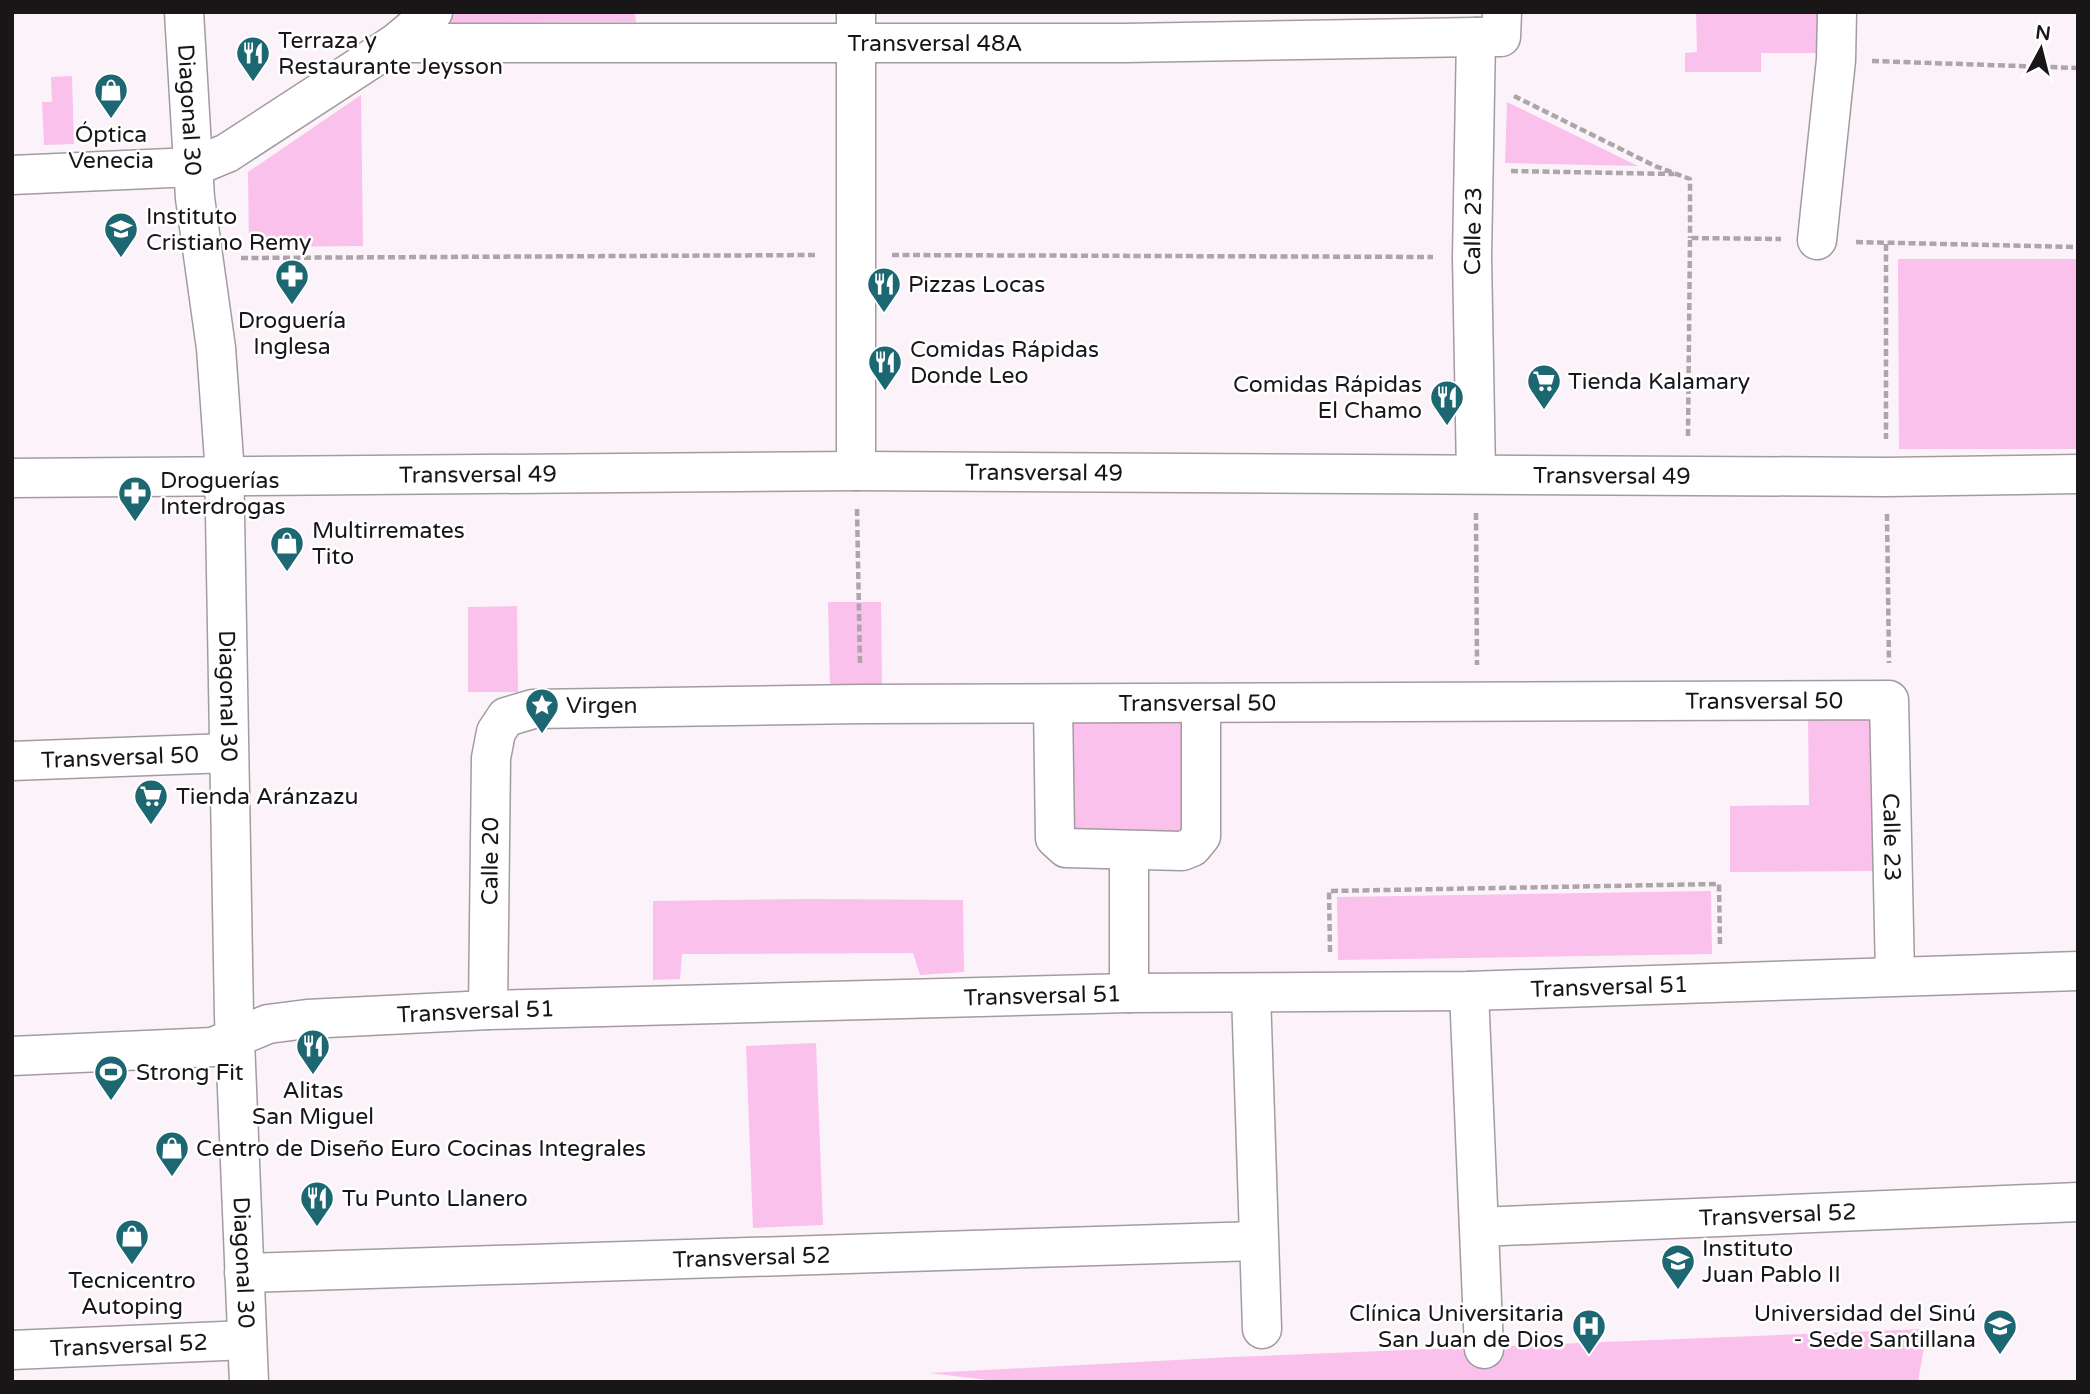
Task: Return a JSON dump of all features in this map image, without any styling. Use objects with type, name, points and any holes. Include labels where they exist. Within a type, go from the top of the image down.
[{"type":"street","name":"Diagonal 30","points":[[184,12],[193,167],[202,259],[216,348],[224,476],[235,1037],[249,1382]]},
{"type":"street","points":[[12,175],[193,167],[227,153],[396,44],[433,12]]},
{"type":"street","points":[[1817,240],[1836,60],[1837,12]]},
{"type":"street","name":"Transversal 48A","points":[[396,44],[856,28],[1489,24]]},
{"type":"street","name":"Calle 23","points":[[1476,474],[1476,77],[1489,24]]},
{"type":"street","points":[[856,28],[856,471]]},
{"type":"street","name":"Transversal 49","points":[[12,478],[856,471],[1688,476],[2078,474]]},
{"type":"street","name":"Calle 23","points":[[1889,700],[1895,975]]},
{"type":"street","name":"Transversal 50","points":[[506,717],[533,709],[861,704],[1889,700]]},
{"type":"street","points":[[1053,704],[1055,838],[1066,848],[1182,851],[1198,842],[1201,836],[1201,703]]},
{"type":"street","name":"Calle 20","points":[[488,1010],[491,758],[496,732],[506,717]]},
{"type":"street","name":"Transversal 50","points":[[12,761],[228,753]]},
{"type":"street","points":[[1129,850],[1129,993]]},
{"type":"street","name":"Transversal 51","points":[[12,1056],[213,1047],[268,1024],[307,1019],[488,1010],[1129,993],[1469,991],[2078,971]]},
{"type":"street","points":[[1469,991],[1484,1349]]},
{"type":"street","points":[[1251,993],[1257,1241],[1262,1329]]},
{"type":"street","name":"Transversal 52","points":[[1479,1227],[2078,1202]]},
{"type":"street","name":"Transversal 52","points":[[244,1273],[1257,1241]]},
{"type":"street","name":"Transversal 52","points":[[12,1350],[247,1340]]},
{"type":"path","points":[[1836,60],[2078,68]]},
{"type":"path","points":[[1476,77],[1631,155],[1690,179],[1688,476]]},
{"type":"path","points":[[1474,171],[1682,174]]},
{"type":"path","points":[[1690,238],[2078,247]]},
{"type":"path","points":[[856,471],[861,704]]},
{"type":"path","points":[[1476,474],[1478,700]]},
{"type":"path","points":[[1331,993],[1329,891],[1719,884],[1721,982]]},
{"type":"shaded area","points":[[453,12],[635,12],[636,22],[440,23]]},
{"type":"shaded area","points":[[1696,12],[1820,12],[1820,53],[1761,53],[1761,72],[1685,72],[1685,53],[1697,52]]},
{"type":"shaded area","points":[[72,76],[74,144],[44,145],[42,102],[52,102],[51,77]]},
{"type":"shaded area","points":[[361,95],[363,246],[249,247],[248,172]]},
{"type":"shaded area","points":[[1507,102],[1638,166],[1505,163]]},
{"type":"shaded area","points":[[1898,259],[2078,259],[2078,449],[1899,449]]},
{"type":"shaded area","points":[[828,602],[881,602],[882,687],[830,687]]},
{"type":"shaded area","points":[[517,606],[518,692],[468,692],[468,607]]},
{"type":"shaded area","points":[[1188,714],[1188,836],[1061,836],[1061,715]]},
{"type":"shaded area","points":[[1808,719],[1873,719],[1874,871],[1730,872],[1730,806],[1809,805]]},
{"type":"shaded area","points":[[1711,891],[1712,954],[1338,960],[1337,897]]},
{"type":"shaded area","points":[[963,900],[964,972],[920,975],[913,953],[682,954],[680,979],[653,980],[653,901]]},
{"type":"shaded area","points":[[816,1043],[823,1225],[753,1228],[746,1046]]},
{"type":"shaded area","name":"Clínica Universitaria San Juan de Dios","points":[[1927,1329],[1918,1382],[1004,1382],[929,1373],[1232,1357]]},
{"type":"place","name":"Terraza y Restaurante Jeysson","points":[[253,83]]},
{"type":"place","name":"Óptica Venecia","points":[[111,120]]},
{"type":"place","name":"Instituto Cristiano Remy","points":[[121,259]]},
{"type":"place","name":"Droguería Inglesa","points":[[292,306]]},
{"type":"place","name":"Pizzas Locas","points":[[884,314]]},
{"type":"place","name":"Comidas Rápidas Donde Leo","points":[[885,392]]},
{"type":"place","name":"Tienda Kalamary","points":[[1544,411]]},
{"type":"place","name":"Comidas Rápidas El Chamo","points":[[1447,427]]},
{"type":"place","name":"Droguerías Interdrogas","points":[[135,523]]},
{"type":"place","name":"Multirremates Tito","points":[[287,573]]},
{"type":"place","name":"Virgen","points":[[542,735]]},
{"type":"place","name":"Tienda Aránzazu","points":[[151,826]]},
{"type":"place","name":"Alitas San Miguel","points":[[313,1076]]},
{"type":"place","name":"Strong Fit","points":[[111,1102]]},
{"type":"place","name":"Centro de Diseño Euro Cocinas Integrales","points":[[172,1178]]},
{"type":"place","name":"Tu Punto Llanero","points":[[317,1228]]},
{"type":"place","name":"Tecnicentro Autoping","points":[[132,1266]]},
{"type":"place","name":"Instituto Juan Pablo II","points":[[1678,1291]]},
{"type":"place","name":"Clínica Universitaria San Juan de Dios","points":[[1589,1356]]},
{"type":"place","name":"Universidad del Sinú - Sede Santillana","points":[[2000,1356]]}]
